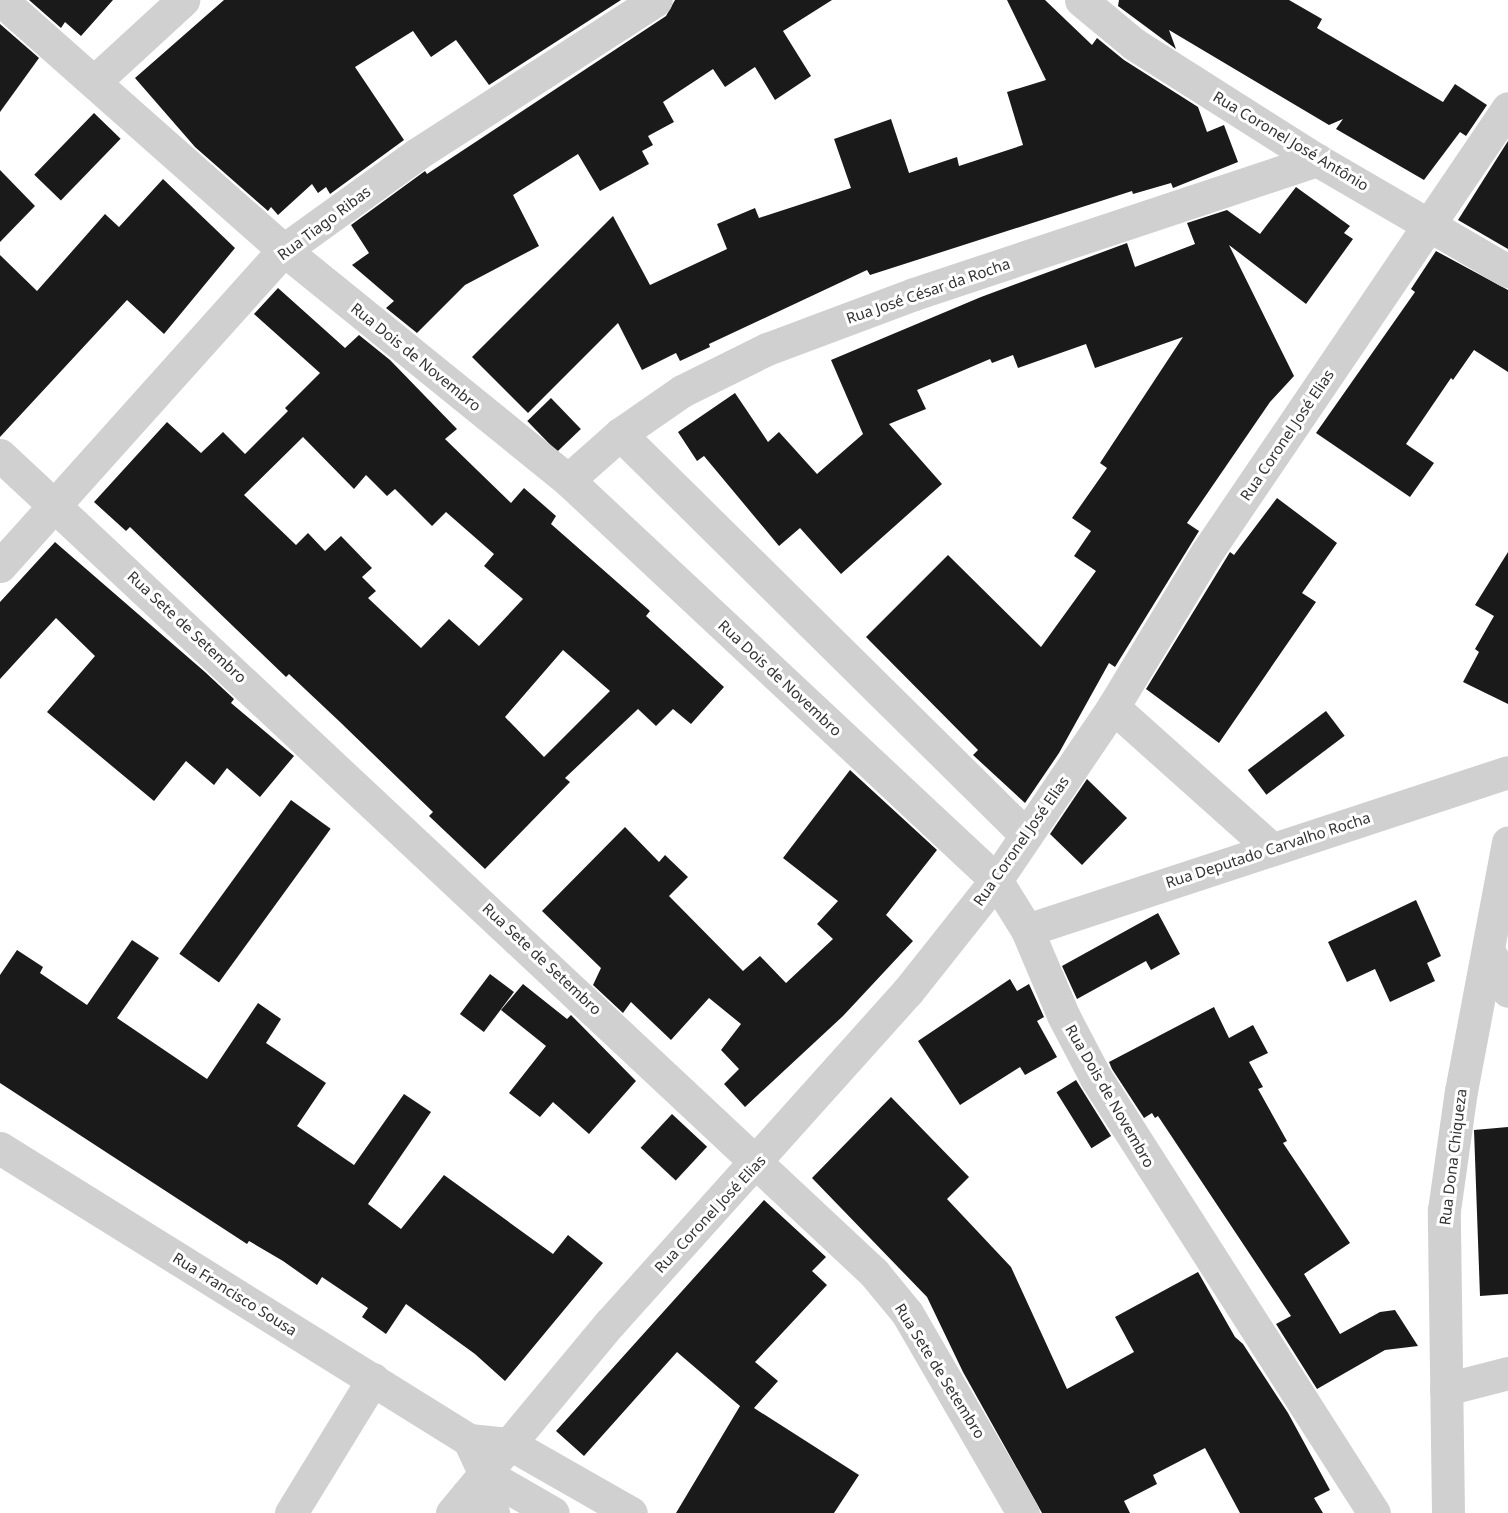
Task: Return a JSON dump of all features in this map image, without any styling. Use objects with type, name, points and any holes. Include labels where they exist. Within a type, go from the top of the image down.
[{"type":"street","name":"Rua Dois de Novembro","points":[[1,0],[284,250],[568,480],[996,880],[1027,930],[1063,1015],[1096,1078],[1374,1513]]},
{"type":"street","points":[[95,81],[183,0]]},
{"type":"street","name":"Rua Tiago Ribas","points":[[0,566],[284,250],[417,154],[656,0]]},
{"type":"street","name":"Rua Coronel José Antônio","points":[[1081,0],[1134,44],[1317,160],[1432,223],[1508,270]]},
{"type":"street","name":"Rua Coronel José Elias","points":[[474,1499],[510,1444],[610,1323],[759,1161],[909,991],[996,880],[1113,707],[1207,552],[1508,108]]},
{"type":"street","name":"Rua José César da Rocha","points":[[568,480],[620,434],[682,391],[767,349],[914,294],[1317,160]]},
{"type":"street","points":[[620,434],[1026,835]]},
{"type":"street","name":"Rua Sete de Setembro","points":[[0,455],[759,1161],[874,1273],[907,1313],[1023,1513]]},
{"type":"street","points":[[1113,707],[1272,849]]},
{"type":"street","name":"Rua Deputado Carvalho Rocha","points":[[1027,930],[1508,772]]},
{"type":"street","name":"Rua Dona Chiqueza","points":[[1448,1513],[1444,1210],[1461,1091],[1508,842]]},
{"type":"street","points":[[1489,951],[1508,991]]},
{"type":"street","name":"Rua Francisco Sousa","points":[[0,1148],[469,1440],[510,1444],[610,1508]]},
{"type":"street","points":[[1446,1389],[1508,1373]]},
{"type":"street","points":[[291,1513],[373,1379]]},
{"type":"street","points":[[469,1440],[474,1499],[553,1513]]},
{"type":"building","points":[[29,0],[113,0],[81,36],[65,22],[61,28]]},
{"type":"building","points":[[224,0],[621,0],[489,85],[456,40],[431,57],[413,31],[355,67],[404,140],[330,194],[326,187],[318,193],[312,184],[278,215],[271,207],[268,211],[195,147],[135,78]]},
{"type":"building","points":[[675,0],[832,0],[783,31],[811,76],[775,100],[755,67],[725,87],[713,69],[663,102],[674,122],[648,136],[653,145],[642,151],[649,164],[600,191],[578,154],[513,195],[539,246],[465,285],[417,333],[386,308],[394,301],[352,265],[369,253],[351,225],[425,171],[427,174],[666,16]]},
{"type":"building","points":[[1007,0],[1045,0],[1092,45],[1097,38],[1124,60],[1198,107],[1207,132],[1224,125],[1238,162],[1173,188],[1171,183],[1133,194],[1132,191],[870,275],[867,270],[709,344],[710,347],[680,361],[676,353],[642,370],[618,323],[528,413],[472,357],[613,216],[650,285],[727,249],[717,224],[755,208],[759,218],[851,188],[834,139],[891,119],[909,173],[957,157],[959,166],[1023,145],[1007,92],[1046,80]]},
{"type":"building","points":[[1119,0],[1289,0],[1322,19],[1317,28],[1443,102],[1455,84],[1487,105],[1466,136],[1460,132],[1424,180],[1336,129],[1343,119],[1329,125],[1169,30],[1176,49],[1118,6]]},
{"type":"building","points":[[0,24],[39,58],[0,112]]},
{"type":"building","points":[[94,113],[121,139],[61,201],[34,175]]},
{"type":"building","points":[[1508,141],[1508,249],[1458,220]]},
{"type":"building","points":[[0,170],[35,206],[0,242]]},
{"type":"building","points":[[163,179],[235,248],[164,334],[127,300],[0,437],[0,255],[37,291],[105,214],[119,227]]},
{"type":"building","points":[[1296,187],[1350,226],[1344,233],[1353,239],[1306,304],[1229,245],[1294,376],[1270,402],[1187,523],[1199,531],[1115,667],[1109,663],[1059,753],[1025,803],[973,755],[978,750],[866,637],[948,555],[1041,647],[1096,571],[1074,556],[1091,531],[1072,518],[1107,468],[1100,463],[1183,337],[1095,368],[1086,344],[1018,368],[1013,355],[992,363],[990,359],[917,390],[926,409],[889,424],[942,484],[841,574],[800,528],[779,546],[704,456],[697,461],[678,432],[735,393],[768,442],[779,432],[817,474],[863,434],[831,360],[981,297],[1127,243],[1135,267],[1195,244],[1187,223],[1227,210],[1260,234]]},
{"type":"building","points":[[1436,251],[1508,290],[1508,372],[1474,350],[1453,380],[1451,378],[1406,444],[1434,463],[1410,497],[1316,433],[1415,292],[1411,289]]},
{"type":"building","points":[[278,288],[345,348],[359,335],[390,360],[457,429],[445,439],[511,503],[524,488],[556,516],[551,524],[650,611],[646,616],[724,687],[691,724],[673,709],[656,726],[638,709],[565,778],[570,782],[485,869],[429,816],[433,812],[289,674],[286,677],[130,527],[126,531],[94,502],[167,422],[201,453],[223,432],[245,454],[288,411],[285,408],[320,373],[254,314]],"holes":[[[303,437],[354,489],[366,475],[387,496],[395,489],[432,526],[446,512],[494,554],[484,566],[523,599],[479,646],[449,619],[421,648],[368,598],[376,591],[362,577],[372,568],[341,536],[325,551],[308,533],[296,545],[244,495]],[[563,650],[610,691],[544,757],[505,717]]]},
{"type":"building","points":[[551,398],[581,429],[557,452],[527,421]]},
{"type":"building","points":[[1277,498],[1337,543],[1302,593],[1316,602],[1219,743],[1146,689],[1230,552],[1234,555]]},
{"type":"building","points":[[55,542],[205,672],[234,699],[231,703],[294,756],[260,797],[227,768],[214,785],[186,761],[154,801],[47,712],[95,656],[56,618],[0,679],[0,602]]},
{"type":"building","points":[[1508,552],[1508,704],[1463,682],[1479,652],[1475,649],[1494,616],[1475,605]]},
{"type":"building","points":[[1326,711],[1345,736],[1266,795],[1248,770]]},
{"type":"building","points":[[850,770],[937,850],[886,915],[913,941],[843,1016],[745,1107],[724,1084],[739,1069],[721,1050],[741,1024],[709,998],[671,1040],[631,1002],[623,1013],[593,985],[601,968],[542,911],[625,827],[659,862],[665,855],[688,877],[669,896],[743,971],[760,956],[786,983],[833,939],[817,924],[838,901],[783,858]]},
{"type":"building","points":[[1087,779],[1127,818],[1082,865],[1050,834]]},
{"type":"building","points":[[291,800],[331,829],[219,983],[179,954]]},
{"type":"building","points":[[1416,900],[1441,956],[1427,963],[1435,981],[1390,1002],[1375,969],[1347,982],[1328,942]]},
{"type":"building","points":[[1158,913],[1180,954],[1151,970],[1146,961],[1077,999],[1062,966]]},
{"type":"building","points":[[132,940],[159,958],[117,1018],[207,1079],[258,1003],[281,1019],[266,1043],[326,1083],[297,1126],[354,1165],[404,1094],[431,1112],[368,1204],[401,1229],[444,1175],[553,1254],[568,1235],[603,1263],[505,1381],[475,1354],[406,1304],[386,1334],[362,1317],[368,1308],[322,1277],[317,1285],[249,1241],[247,1244],[0,1083],[0,975],[17,950],[43,967],[40,973],[87,1005]]},
{"type":"building","points":[[490,974],[514,992],[484,1032],[460,1014]]},
{"type":"building","points":[[1010,979],[1017,991],[1029,984],[1044,1017],[1037,1021],[1057,1057],[1025,1075],[1020,1067],[960,1105],[918,1041]]},
{"type":"building","points":[[523,984],[567,1019],[571,1015],[636,1081],[589,1134],[553,1102],[540,1117],[509,1093],[546,1046],[501,1010]]},
{"type":"building","points":[[1214,1007],[1229,1038],[1253,1025],[1268,1053],[1249,1062],[1263,1087],[1258,1089],[1287,1141],[1283,1143],[1350,1243],[1304,1274],[1340,1334],[1380,1312],[1395,1310],[1418,1346],[1385,1350],[1317,1389],[1276,1324],[1291,1316],[1158,1116],[1155,1118],[1152,1113],[1144,1118],[1112,1069],[1109,1062]]},
{"type":"building","points":[[1076,1080],[1111,1136],[1091,1148],[1056,1092]]},
{"type":"building","points":[[891,1097],[969,1177],[947,1199],[1011,1267],[1067,1389],[1134,1352],[1115,1317],[1198,1272],[1235,1337],[1243,1344],[1288,1413],[1330,1490],[1314,1498],[1323,1513],[1240,1513],[1205,1448],[1153,1475],[1157,1484],[1124,1501],[1130,1513],[1042,1513],[963,1372],[927,1297],[812,1178]]},
{"type":"building","points":[[672,1114],[707,1147],[676,1180],[641,1148]]},
{"type":"building","points":[[1508,1127],[1508,1294],[1480,1296],[1474,1130]]},
{"type":"building","points":[[764,1200],[826,1257],[812,1271],[827,1285],[755,1362],[778,1381],[754,1408],[859,1475],[834,1513],[676,1513],[740,1406],[677,1352],[584,1456],[556,1431]]}]
